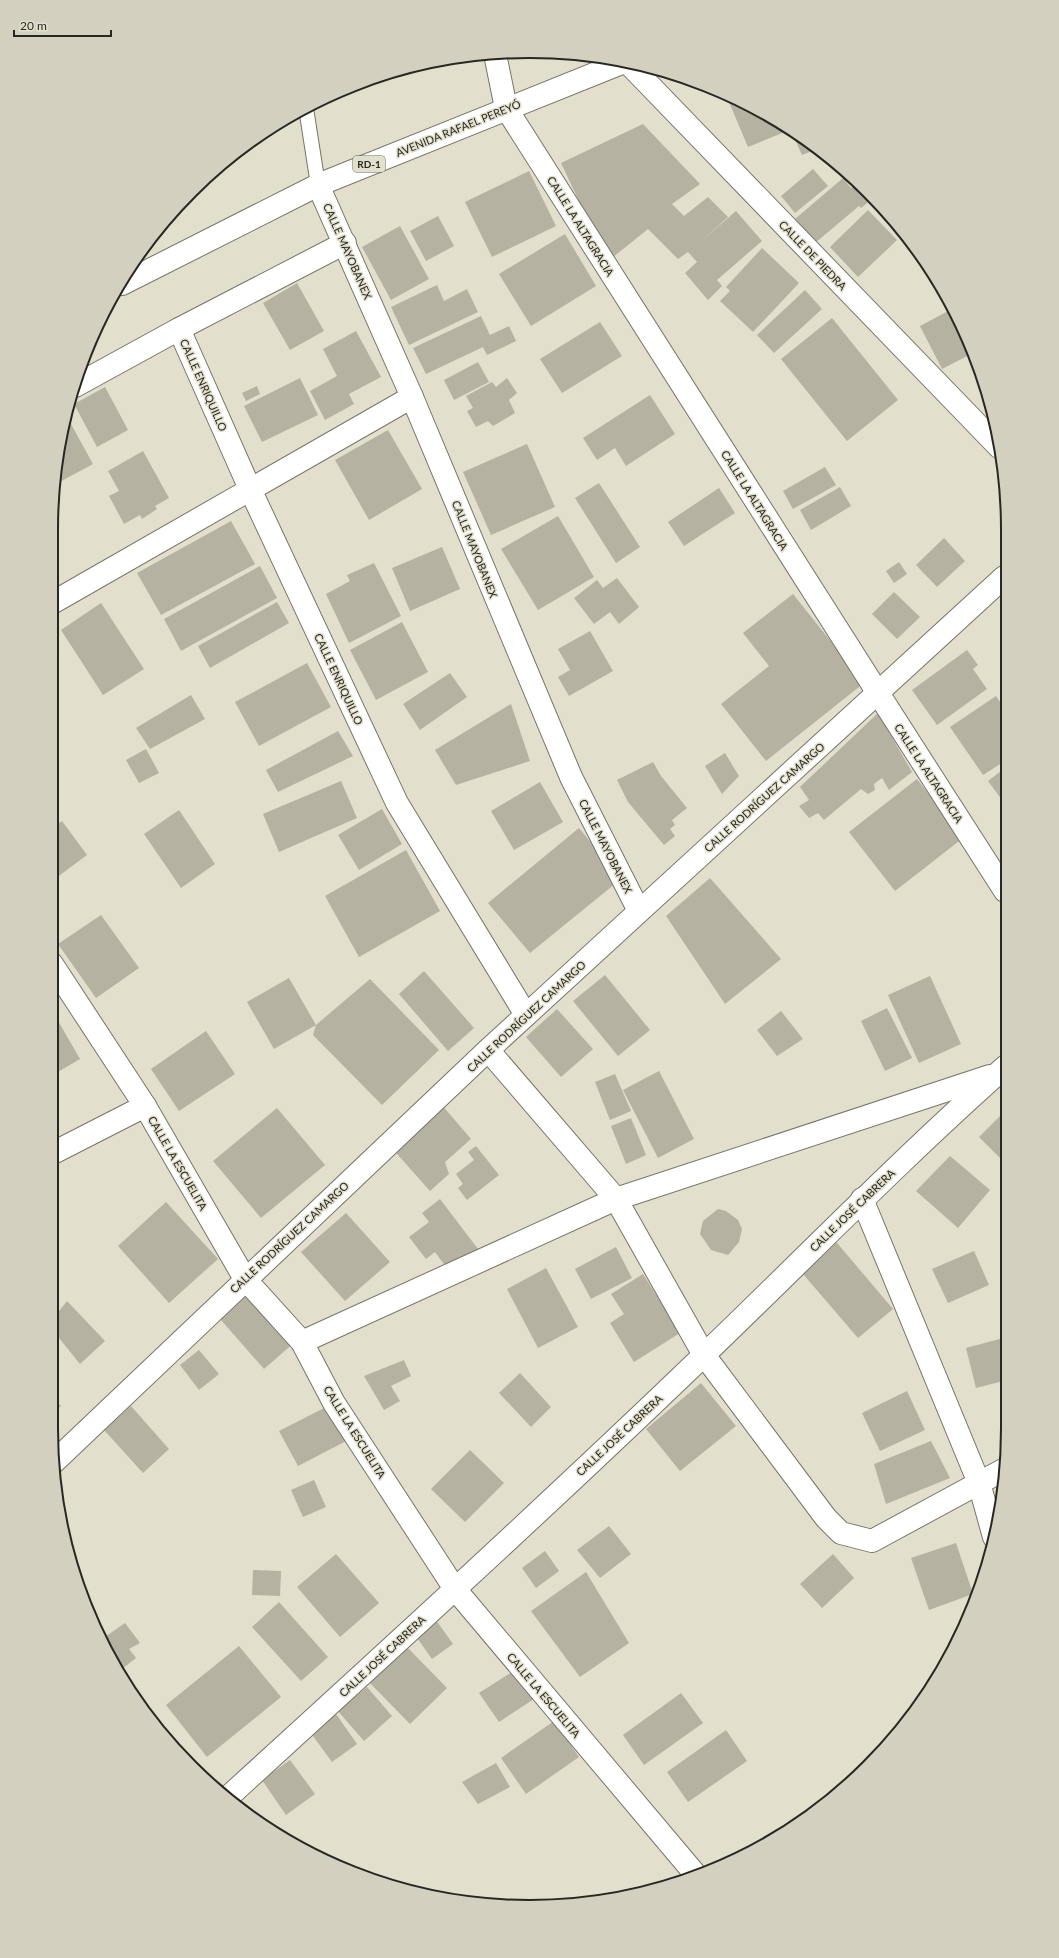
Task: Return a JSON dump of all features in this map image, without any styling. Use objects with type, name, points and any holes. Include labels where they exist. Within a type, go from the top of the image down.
[{"type":"street","points":[[496,59],[506,108]]},
{"type":"street","name":"AVENIDA RAFAEL PEREYÓ","points":[[129,280],[318,185],[506,108],[614,66]]},
{"type":"street","name":"CALLE DE PIEDRA","points":[[635,70],[993,441]]},
{"type":"street","name":"CALLE LA ALTAGRACIA","points":[[506,108],[1001,885]]},
{"type":"street","name":"CALLE MAYOBANEX","points":[[318,185],[412,397],[571,777],[639,911]]},
{"type":"street","points":[[82,382],[178,329],[345,243]]},
{"type":"street","name":"CALLE ENRIQUILLO","points":[[178,329],[250,489],[397,803],[526,1015]]},
{"type":"street","points":[[58,600],[412,397]]},
{"type":"street","name":"CALLE RODRÍGUEZ CAMARGO","points":[[59,1457],[245,1279],[488,1050],[1001,580]]},
{"type":"street","name":"CALLE LA ESCUELITA","points":[[58,973],[145,1106],[245,1279],[302,1342],[334,1403],[455,1589],[692,1871]]},
{"type":"street","points":[[488,1050],[616,1199],[704,1355],[826,1518],[841,1534],[872,1541],[999,1473]]},
{"type":"street","points":[[302,1342],[616,1199],[1001,1070]]},
{"type":"street","name":"CALLE JOSÉ CABRERA","points":[[232,1794],[455,1589],[704,1355],[862,1199],[1001,1070]]},
{"type":"street","points":[[58,1150],[145,1106]]},
{"type":"street","points":[[862,1199],[979,1483],[991,1525]]},
{"type":"lane","points":[[307,114],[318,185]]},
{"type":"building","points":[[729,103],[784,132],[748,147]]},
{"type":"building","points":[[643,124],[700,184],[672,204],[684,216],[708,197],[728,217],[698,244],[736,211],[762,241],[717,280],[722,286],[708,300],[685,273],[697,262],[688,252],[678,259],[648,229],[612,258],[598,232],[594,233],[561,163]]},
{"type":"building","points":[[795,140],[812,151],[802,155]]},
{"type":"building","points":[[813,169],[828,186],[795,213],[781,196]]},
{"type":"building","points":[[529,171],[556,226],[492,257],[465,202]]},
{"type":"building","points":[[843,178],[851,188],[853,187],[868,202],[861,208],[859,206],[815,243],[795,219]]},
{"type":"building","points":[[868,210],[897,240],[858,277],[830,247]]},
{"type":"building","points":[[438,216],[454,246],[426,261],[410,231]]},
{"type":"building","points":[[400,226],[429,279],[391,300],[362,247]]},
{"type":"building","points":[[565,234],[596,286],[531,326],[499,274]]},
{"type":"building","points":[[762,248],[799,283],[753,332],[720,301],[730,291],[726,287]]},
{"type":"building","points":[[297,283],[324,331],[290,350],[263,303]]},
{"type":"building","points":[[437,285],[444,301],[467,289],[478,312],[409,345],[391,307]]},
{"type":"building","points":[[805,290],[822,309],[774,353],[757,335]]},
{"type":"building","points":[[947,312],[968,356],[942,369],[920,326]]},
{"type":"building","points":[[481,316],[490,335],[509,326],[516,341],[487,355],[483,347],[426,374],[413,348]]},
{"type":"building","points":[[832,318],[898,400],[847,441],[781,359]]},
{"type":"building","points":[[600,322],[622,356],[562,393],[540,359]]},
{"type":"building","points":[[356,331],[381,377],[349,394],[354,404],[325,420],[310,391],[337,376],[323,349]]},
{"type":"building","points":[[478,362],[489,382],[454,400],[444,380]]},
{"type":"building","points":[[300,378],[318,415],[262,442],[244,406]]},
{"type":"building","points":[[507,378],[517,393],[509,400],[515,413],[493,426],[488,421],[476,427],[467,411],[473,408],[466,396],[492,382],[496,387]]},
{"type":"building","points":[[257,386],[260,394],[246,401],[242,393]]},
{"type":"building","points":[[105,387],[128,430],[97,447],[75,405],[75,403]]},
{"type":"building","points":[[650,395],[675,434],[626,466],[615,448],[597,460],[583,438]]},
{"type":"building","points":[[70,423],[93,464],[61,481]]},
{"type":"building","points":[[388,430],[422,489],[369,520],[335,460]]},
{"type":"building","points":[[527,444],[555,507],[491,535],[463,472]]},
{"type":"building","points":[[143,451],[169,498],[155,506],[157,509],[142,519],[140,515],[124,524],[109,496],[119,491],[108,471]]},
{"type":"building","points":[[825,467],[836,485],[793,509],[783,491]]},
{"type":"building","points":[[599,483],[640,547],[616,563],[575,498]]},
{"type":"building","points":[[840,487],[851,506],[811,530],[800,510]]},
{"type":"building","points":[[719,488],[735,513],[684,546],[668,522]]},
{"type":"building","points":[[558,516],[594,577],[538,610],[501,549]]},
{"type":"building","points":[[231,521],[255,564],[161,615],[137,573]]},
{"type":"building","points":[[944,538],[965,561],[937,587],[916,565]]},
{"type":"building","points":[[442,547],[460,589],[410,611],[392,568]]},
{"type":"building","points":[[899,562],[907,574],[894,583],[886,571]]},
{"type":"building","points":[[374,563],[401,616],[349,643],[326,594],[350,581],[347,575]]},
{"type":"building","points":[[260,566],[277,598],[181,651],[164,619]]},
{"type":"building","points":[[617,578],[639,607],[619,624],[610,612],[594,624],[574,598],[597,580],[603,588]]},
{"type":"building","points":[[894,592],[920,617],[897,639],[872,614]]},
{"type":"building","points":[[793,594],[864,683],[766,761],[721,704],[769,666],[743,633]]},
{"type":"building","points":[[277,602],[289,623],[210,668],[198,646]]},
{"type":"building","points":[[101,603],[144,669],[103,695],[61,630]]},
{"type":"building","points":[[402,622],[428,672],[376,700],[350,650]]},
{"type":"building","points":[[590,631],[613,671],[569,696],[558,677],[570,670],[558,649]]},
{"type":"building","points":[[967,650],[978,665],[973,669],[987,689],[937,725],[912,690]]},
{"type":"building","points":[[307,663],[331,707],[259,746],[235,702]]},
{"type":"building","points":[[450,673],[467,697],[420,730],[403,704]]},
{"type":"building","points":[[191,695],[205,719],[150,749],[136,728]]},
{"type":"building","points":[[996,696],[1001,703],[1001,764],[983,775],[950,727]]},
{"type":"building","points":[[511,704],[530,761],[456,785],[435,750]]},
{"type":"building","points":[[878,713],[912,772],[889,790],[882,778],[874,784],[875,790],[868,794],[861,789],[824,820],[818,813],[809,818],[799,806],[809,800],[800,787]]},
{"type":"building","points":[[338,731],[353,756],[278,792],[266,770]]},
{"type":"building","points":[[146,749],[159,773],[139,783],[126,760]]},
{"type":"building","points":[[725,753],[739,776],[722,794],[705,766]]},
{"type":"building","points":[[653,762],[661,776],[687,808],[672,820],[675,825],[670,829],[675,836],[664,845],[628,802],[617,780]]},
{"type":"building","points":[[1001,771],[1001,799],[988,781]]},
{"type":"building","points":[[917,779],[963,838],[895,891],[849,832]]},
{"type":"building","points":[[341,781],[357,818],[279,852],[263,814]]},
{"type":"building","points":[[540,782],[563,822],[514,850],[491,811]]},
{"type":"building","points":[[382,809],[402,844],[359,870],[338,835]]},
{"type":"building","points":[[179,810],[215,864],[181,888],[144,834]]},
{"type":"building","points":[[62,821],[87,855],[58,877],[58,824]]},
{"type":"building","points":[[579,828],[621,879],[530,953],[488,903]]},
{"type":"building","points":[[406,850],[440,911],[359,957],[325,896]]},
{"type":"building","points":[[710,878],[781,959],[725,1004],[666,916]]},
{"type":"building","points":[[101,915],[139,968],[96,998],[58,944]]},
{"type":"building","points":[[424,971],[474,1028],[448,1051],[399,994]]},
{"type":"building","points":[[605,975],[650,1030],[618,1056],[573,1001]]},
{"type":"building","points":[[930,976],[961,1044],[919,1063],[888,995]]},
{"type":"building","points":[[289,978],[316,1025],[274,1049],[247,1002]]},
{"type":"building","points":[[370,979],[439,1050],[382,1105],[313,1035],[316,1025]]},
{"type":"building","points":[[887,1008],[912,1058],[885,1071],[861,1021]]},
{"type":"building","points":[[557,1009],[593,1049],[561,1077],[526,1037]]},
{"type":"building","points":[[781,1011],[803,1039],[777,1056],[757,1030]]},
{"type":"building","points":[[58,1021],[80,1059],[58,1072]]},
{"type":"building","points":[[206,1031],[235,1074],[179,1111],[151,1069]]},
{"type":"building","points":[[659,1071],[694,1139],[658,1158],[623,1090]]},
{"type":"building","points":[[615,1074],[631,1111],[610,1120],[595,1082]]},
{"type":"building","points":[[441,1104],[471,1139],[445,1162],[449,1174],[430,1191],[391,1147]]},
{"type":"building","points":[[277,1108],[325,1165],[261,1218],[213,1161]]},
{"type":"building","points":[[1001,1115],[1001,1159],[979,1137]]},
{"type":"building","points":[[631,1118],[646,1155],[626,1164],[611,1126]]},
{"type":"building","points":[[476,1146],[499,1175],[467,1200],[458,1188],[463,1184],[456,1174],[474,1160],[468,1152]]},
{"type":"building","points":[[950,1156],[990,1190],[958,1228],[916,1191]]},
{"type":"building","points":[[440,1199],[478,1249],[449,1271],[435,1252],[426,1259],[409,1237],[429,1222],[422,1213]]},
{"type":"building","points":[[166,1202],[218,1259],[169,1303],[118,1246]]},
{"type":"building","points":[[718,1209],[726,1211],[738,1220],[742,1229],[739,1242],[728,1255],[711,1250],[700,1234],[703,1221]]},
{"type":"building","points":[[346,1213],[390,1262],[345,1301],[301,1252]]},
{"type":"building","points":[[832,1237],[893,1309],[858,1338],[797,1267]]},
{"type":"building","points":[[616,1247],[632,1278],[591,1299],[575,1269]]},
{"type":"building","points":[[974,1251],[989,1285],[948,1303],[932,1269]]},
{"type":"building","points":[[546,1268],[578,1327],[538,1348],[507,1289]]},
{"type":"building","points":[[643,1274],[680,1333],[634,1362],[610,1323],[624,1314],[611,1294]]},
{"type":"building","points":[[246,1284],[296,1341],[264,1369],[214,1312]]},
{"type":"building","points":[[67,1301],[105,1341],[80,1364],[58,1337],[58,1312]]},
{"type":"building","points":[[1001,1339],[1001,1382],[976,1388],[966,1348]]},
{"type":"building","points":[[199,1350],[219,1374],[199,1390],[180,1365]]},
{"type":"building","points":[[404,1360],[411,1376],[391,1386],[400,1401],[384,1410],[364,1376]]},
{"type":"building","points":[[520,1373],[551,1407],[531,1427],[499,1393]]},
{"type":"building","points":[[701,1383],[736,1426],[680,1471],[646,1429]]},
{"type":"building","points":[[907,1391],[925,1430],[880,1451],[862,1413]]},
{"type":"building","points":[[334,1403],[352,1438],[298,1466],[279,1431]]},
{"type":"building","points":[[131,1406],[169,1449],[143,1473],[104,1430]]},
{"type":"building","points":[[931,1441],[950,1478],[886,1504],[874,1464]]},
{"type":"building","points":[[470,1450],[504,1483],[465,1522],[431,1489]]},
{"type":"building","points":[[314,1480],[326,1507],[303,1517],[291,1490]]},
{"type":"building","points":[[609,1526],[631,1554],[600,1578],[577,1550]]},
{"type":"building","points":[[956,1543],[972,1591],[970,1595],[929,1610],[911,1558]]},
{"type":"building","points":[[545,1551],[559,1571],[536,1588],[522,1568]]},
{"type":"building","points":[[336,1554],[379,1603],[340,1637],[297,1587]]},
{"type":"building","points":[[833,1554],[854,1578],[822,1608],[800,1584]]},
{"type":"building","points":[[253,1570],[281,1571],[280,1596],[252,1595]]},
{"type":"building","points":[[586,1572],[629,1643],[580,1677],[531,1611]]},
{"type":"building","points":[[279,1602],[328,1657],[301,1681],[252,1627]]},
{"type":"building","points":[[436,1620],[453,1644],[432,1659],[415,1635]]},
{"type":"building","points":[[125,1623],[140,1643],[129,1649],[136,1658],[123,1668],[106,1636]]},
{"type":"building","points":[[404,1644],[447,1688],[410,1724],[367,1680]]},
{"type":"building","points":[[239,1646],[281,1697],[207,1757],[166,1705]]},
{"type":"building","points":[[515,1670],[534,1699],[499,1722],[479,1693]]},
{"type":"building","points":[[367,1687],[392,1716],[364,1741],[338,1711]]},
{"type":"building","points":[[681,1693],[703,1723],[644,1765],[623,1735]]},
{"type":"building","points":[[336,1714],[357,1744],[332,1762],[310,1732]]},
{"type":"building","points":[[554,1721],[579,1757],[526,1794],[501,1758]]},
{"type":"building","points":[[726,1730],[747,1761],[688,1802],[667,1772]]},
{"type":"building","points":[[290,1760],[315,1794],[286,1815],[262,1780]]},
{"type":"building","points":[[496,1763],[510,1787],[478,1804],[462,1782]]}]
